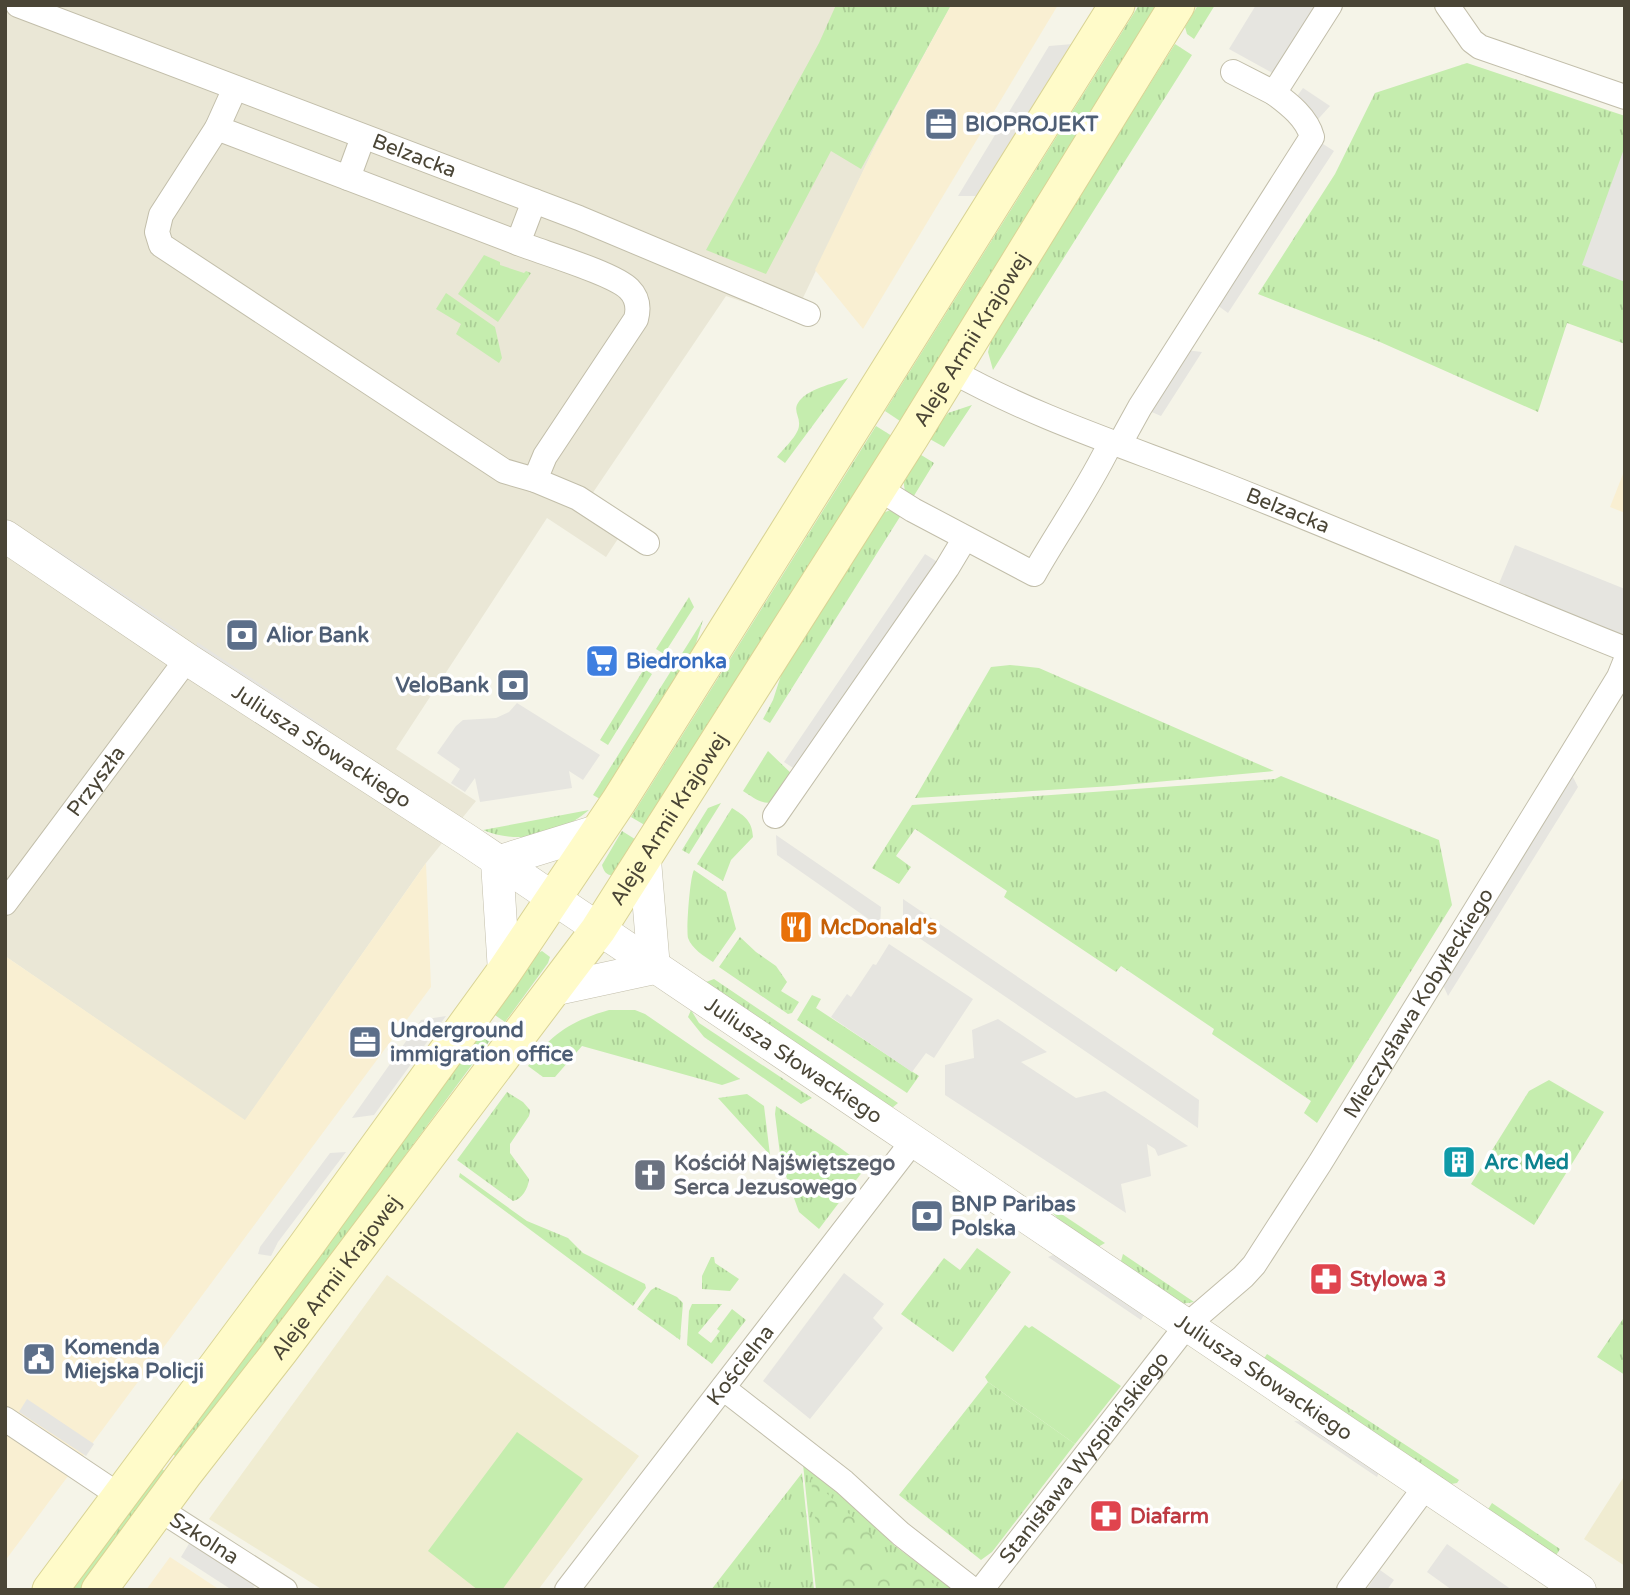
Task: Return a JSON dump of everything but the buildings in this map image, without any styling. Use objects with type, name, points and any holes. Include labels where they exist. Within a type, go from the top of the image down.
[{"type":"main road","name":"Aleje Armii Krajowej","points":[[50,1590],[283,1277],[504,972],[600,830],[1117,5]]},
{"type":"main road","name":"Aleje Armii Krajowej","points":[[99,1590],[598,930],[645,860],[952,371],[1177,5]]},
{"type":"street","name":"Belzacka","points":[[18,5],[534,201],[808,314]]},
{"type":"street","points":[[1274,93],[1330,5]]},
{"type":"street","points":[[1447,5],[1472,41],[1480,47],[1625,97]]},
{"type":"street","points":[[878,488],[913,510],[1034,574],[1058,531],[1312,137],[1310,128],[1290,106],[1274,93],[1233,72]]},
{"type":"street","points":[[235,88],[217,128],[161,215],[157,232],[161,245],[503,471],[535,480],[579,498],[647,543]]},
{"type":"street","points":[[217,128],[620,282],[629,289],[638,305],[636,320],[545,456],[535,480]]},
{"type":"street","points":[[348,178],[363,137]]},
{"type":"street","points":[[518,243],[534,201]]},
{"type":"street","name":"Belzacka","points":[[952,371],[1006,399],[1625,649]]},
{"type":"street","name":"Juliusza Słowackiego","points":[[5,536],[553,899],[1580,1590]]},
{"type":"street","points":[[775,816],[932,592],[965,538]]},
{"type":"street","name":"Przyszła","points":[[5,903],[187,659]]},
{"type":"street","name":"Mieczysława Kobyłeckiego","points":[[1187,1325],[1243,1277],[1274,1235],[1570,757],[1619,677],[1625,662]]},
{"type":"street","points":[[504,972],[497,862],[600,830]]},
{"type":"street","points":[[552,990],[654,968],[645,860]]},
{"type":"street","name":"Kościelna","points":[[567,1590],[913,1141]]},
{"type":"street","name":"Stanisława Wyspiańskiego","points":[[981,1590],[1187,1325]]},
{"type":"street","points":[[723,1388],[844,1482],[901,1534],[973,1590]]},
{"type":"street","points":[[5,1419],[120,1496]]},
{"type":"street","points":[[1349,1590],[1426,1486]]},
{"type":"street","name":"Szkolna","points":[[159,1509],[285,1590]]},
{"type":"shaded area","points":[[5,5],[951,5],[877,142],[793,319],[726,296],[592,494],[625,528],[606,557],[547,518],[396,749],[476,801],[426,863],[245,1121],[5,956]]},
{"type":"shaded area","points":[[951,5],[1058,5],[863,329],[815,270],[877,142]]},
{"type":"shaded area","points":[[1256,5],[1320,5],[1276,75],[1229,49]]},
{"type":"shaded area","points":[[1073,44],[978,196],[958,196],[1049,46]]},
{"type":"shaded area","points":[[1303,88],[1330,106],[1310,128],[1290,106]]},
{"type":"shaded area","points":[[1312,137],[1334,151],[1228,313],[1210,300]]},
{"type":"shaded area","points":[[1625,146],[1625,282],[1582,265]]},
{"type":"shaded area","points":[[1177,349],[1202,352],[1161,416],[1140,407]]},
{"type":"shaded area","points":[[1625,469],[1625,513],[1610,507]]},
{"type":"shaded area","points":[[1515,545],[1625,589],[1625,636],[1498,586]]},
{"type":"shaded area","points":[[54,548],[178,630],[171,634],[51,554]]},
{"type":"shaded area","points":[[925,554],[947,568],[804,775],[784,762]]},
{"type":"shaded area","points":[[197,642],[329,730],[319,733],[196,650]]},
{"type":"shaded area","points":[[517,703],[600,755],[583,780],[569,771],[572,788],[480,802],[475,778],[465,792],[451,783],[460,769],[437,753],[463,720],[496,718],[509,712]]},
{"type":"shaded area","points":[[1571,773],[1578,787],[1448,996],[1443,985]]},
{"type":"shaded area","points":[[776,835],[881,907],[880,927],[777,855]]},
{"type":"shaded area","points":[[426,863],[431,987],[5,1561],[5,956],[245,1120]]},
{"type":"shaded area","points":[[903,899],[1199,1100],[1198,1128],[903,927]]},
{"type":"shaded area","points":[[889,944],[973,999],[934,1058],[926,1053],[912,1072],[831,1017],[847,994],[851,997]]},
{"type":"shaded area","points":[[446,1016],[374,1115],[352,1118],[421,1020]]},
{"type":"shaded area","points":[[998,1019],[1047,1052],[1021,1062],[1076,1098],[1105,1091],[1188,1146],[1158,1156],[1155,1149],[1147,1144],[1151,1176],[1121,1184],[1126,1213],[945,1095],[945,1065],[974,1058],[972,1030]]},
{"type":"shaded area","points":[[346,1152],[278,1242],[271,1256],[258,1254],[260,1247],[330,1153]]},
{"type":"shaded area","points":[[1048,1257],[1061,1257],[1145,1313],[1141,1320]]},
{"type":"shaded area","points":[[844,1273],[884,1304],[873,1318],[883,1328],[810,1419],[763,1381]]},
{"type":"shaded area","points":[[387,1275],[639,1456],[538,1590],[323,1590],[209,1519]]},
{"type":"shaded area","points":[[27,1399],[94,1444],[86,1456],[19,1412]]},
{"type":"shaded area","points":[[1294,1421],[1307,1422],[1380,1470],[1377,1477]]},
{"type":"shaded area","points":[[1625,1475],[1625,1566],[1584,1539]]},
{"type":"shaded area","points":[[190,1542],[256,1584],[252,1590],[232,1590],[181,1557]]},
{"type":"shaded area","points":[[1447,1544],[1512,1590],[1452,1590],[1427,1572]]},
{"type":"shaded area","points":[[170,1557],[220,1590],[146,1590]]},
{"type":"shaded area","points":[[1380,1570],[1394,1580],[1387,1590],[1366,1590]]},
{"type":"green space","points":[[836,5],[951,5],[861,169],[831,151],[766,274],[706,250],[819,43]]},
{"type":"green space","points":[[1139,5],[1161,5],[900,421],[885,411]]},
{"type":"green space","points":[[1198,5],[1215,5],[1194,39],[1187,34],[1185,27]]},
{"type":"green space","points":[[1175,44],[1192,55],[993,370],[988,352],[993,333]]},
{"type":"green space","points":[[1467,63],[1625,116],[1625,344],[1567,323],[1538,412],[1380,342],[1258,294],[1335,174],[1375,93]]},
{"type":"green space","points":[[484,255],[500,262],[500,265],[531,273],[498,322],[458,294]]},
{"type":"green space","points":[[446,293],[495,327],[502,358],[499,363],[456,334],[461,324],[436,309]]},
{"type":"green space","points":[[848,378],[785,463],[777,457],[798,429],[796,409],[802,398]]},
{"type":"green space","points":[[972,405],[944,447],[928,438],[948,413]]},
{"type":"green space","points":[[876,426],[892,436],[648,827],[631,817]]},
{"type":"green space","points":[[918,453],[934,463],[912,499],[905,492],[903,478]]},
{"type":"green space","points":[[890,510],[903,512],[770,723],[763,719],[773,700],[785,663],[881,514]]},
{"type":"green space","points":[[689,597],[694,607],[664,654],[656,649]]},
{"type":"green space","points":[[703,620],[694,650],[600,799],[593,795]]},
{"type":"green space","points":[[1010,665],[1039,668],[1274,771],[1113,786],[915,798],[991,667]]},
{"type":"green space","points":[[644,669],[652,674],[608,745],[600,740]]},
{"type":"green space","points":[[768,751],[795,777],[773,802],[769,803],[757,800],[743,791]]},
{"type":"green space","points":[[1281,776],[1439,840],[1452,905],[1317,1123],[1304,1113],[1311,1101],[1212,1034],[1214,1029],[1121,966],[1116,972],[1004,897],[1007,891],[915,829],[896,856],[911,867],[899,884],[872,868],[912,805],[1275,779]]},
{"type":"green space","points":[[721,803],[689,854],[682,850],[708,808]]},
{"type":"green space","points":[[732,808],[747,820],[753,837],[731,860],[723,881],[697,864]]},
{"type":"green space","points":[[589,810],[565,826],[539,835],[511,837],[483,830]]},
{"type":"green space","points":[[622,831],[638,841],[614,875],[609,875],[602,865]]},
{"type":"green space","points":[[694,870],[726,892],[736,929],[713,962],[695,949],[688,938]]},
{"type":"green space","points":[[740,937],[776,966],[787,982],[781,991],[799,1002],[792,1013],[788,1014],[719,967]]},
{"type":"green space","points":[[542,951],[550,957],[548,963],[505,1022],[492,1013],[536,954]]},
{"type":"green space","points":[[714,979],[898,1103],[892,1108],[704,985]]},
{"type":"green space","points":[[812,995],[821,999],[816,1008],[919,1076],[907,1093],[797,1020]]},
{"type":"green space","points":[[609,1010],[635,1010],[645,1014],[740,1079],[722,1085],[582,1046],[555,1077],[543,1077],[528,1066],[545,1045],[563,1030]]},
{"type":"green space","points":[[691,1010],[699,1023],[812,1098],[801,1104],[704,1037],[688,1017]]},
{"type":"green space","points":[[482,1027],[494,1035],[180,1460],[169,1451]]},
{"type":"green space","points":[[1549,1080],[1604,1112],[1534,1225],[1471,1184],[1529,1091]]},
{"type":"green space","points":[[507,1092],[530,1110],[529,1116],[510,1144],[510,1153],[529,1179],[524,1193],[513,1201],[457,1160]]},
{"type":"green space","points":[[747,1094],[764,1106],[770,1155],[718,1098]]},
{"type":"green space","points":[[776,1106],[866,1167],[819,1229],[799,1212],[781,1162]]},
{"type":"green space","points":[[460,1173],[527,1221],[568,1238],[583,1253],[645,1284],[646,1288],[633,1306],[459,1177]]},
{"type":"green space","points":[[1054,1209],[1105,1243],[1098,1247],[1063,1224],[1052,1212]]},
{"type":"green space","points":[[977,1248],[1011,1272],[953,1352],[901,1314],[944,1258],[960,1270]]},
{"type":"green space","points":[[1123,1254],[1194,1302],[1181,1304],[1123,1265]]},
{"type":"green space","points":[[711,1257],[714,1257],[715,1263],[739,1279],[730,1291],[702,1289],[702,1276]]},
{"type":"green space","points":[[656,1287],[677,1297],[683,1303],[680,1340],[637,1309]]},
{"type":"green space","points":[[692,1304],[722,1304],[698,1333],[711,1343],[720,1331],[717,1329],[732,1309],[746,1320],[712,1364],[687,1345],[689,1311]]},
{"type":"green space","points":[[1625,1316],[1625,1375],[1597,1357]]},
{"type":"green space","points":[[1025,1325],[1029,1328],[1032,1326],[1121,1386],[1075,1444],[988,1382],[985,1377]]},
{"type":"green space","points":[[1267,1354],[1459,1480],[1457,1483],[1451,1484],[1263,1360]]},
{"type":"green space","points":[[988,1382],[1075,1444],[992,1552],[981,1560],[899,1495]]},
{"type":"green space","points":[[517,1432],[583,1479],[502,1590],[478,1590],[428,1551]]},
{"type":"green space","points":[[803,1464],[840,1493],[895,1546],[951,1588],[816,1590]]},
{"type":"green space","points":[[158,1466],[170,1475],[84,1590],[66,1590]]},
{"type":"green space","points":[[802,1473],[814,1590],[711,1590]]},
{"type":"green space","points":[[811,1479],[882,1544],[874,1556],[888,1567],[898,1557],[942,1590],[829,1590],[822,1584]]},
{"type":"green space","points":[[1492,1503],[1560,1549],[1555,1557],[1487,1511]]},
{"type":"place","name":"BIOPROJEKT","points":[[941,124]]},
{"type":"place","name":"Alior Bank","points":[[242,635]]},
{"type":"place","name":"Biedronka","points":[[602,661]]},
{"type":"place","name":"VeloBank","points":[[513,685]]},
{"type":"place","name":"McDonald's","points":[[796,927]]},
{"type":"place","name":"Underground immigration office","points":[[365,1042]]},
{"type":"place","name":"Arc Med","points":[[1459,1162]]},
{"type":"place","name":"Kościół Najświętszego Serca Jezusowego","points":[[650,1175]]},
{"type":"place","name":"BNP Paribas Polska","points":[[927,1216]]},
{"type":"place","name":"Stylowa 3","points":[[1326,1279]]},
{"type":"place","name":"Komenda Miejska Policji","points":[[39,1359]]},
{"type":"place","name":"Diafarm","points":[[1106,1516]]}]
